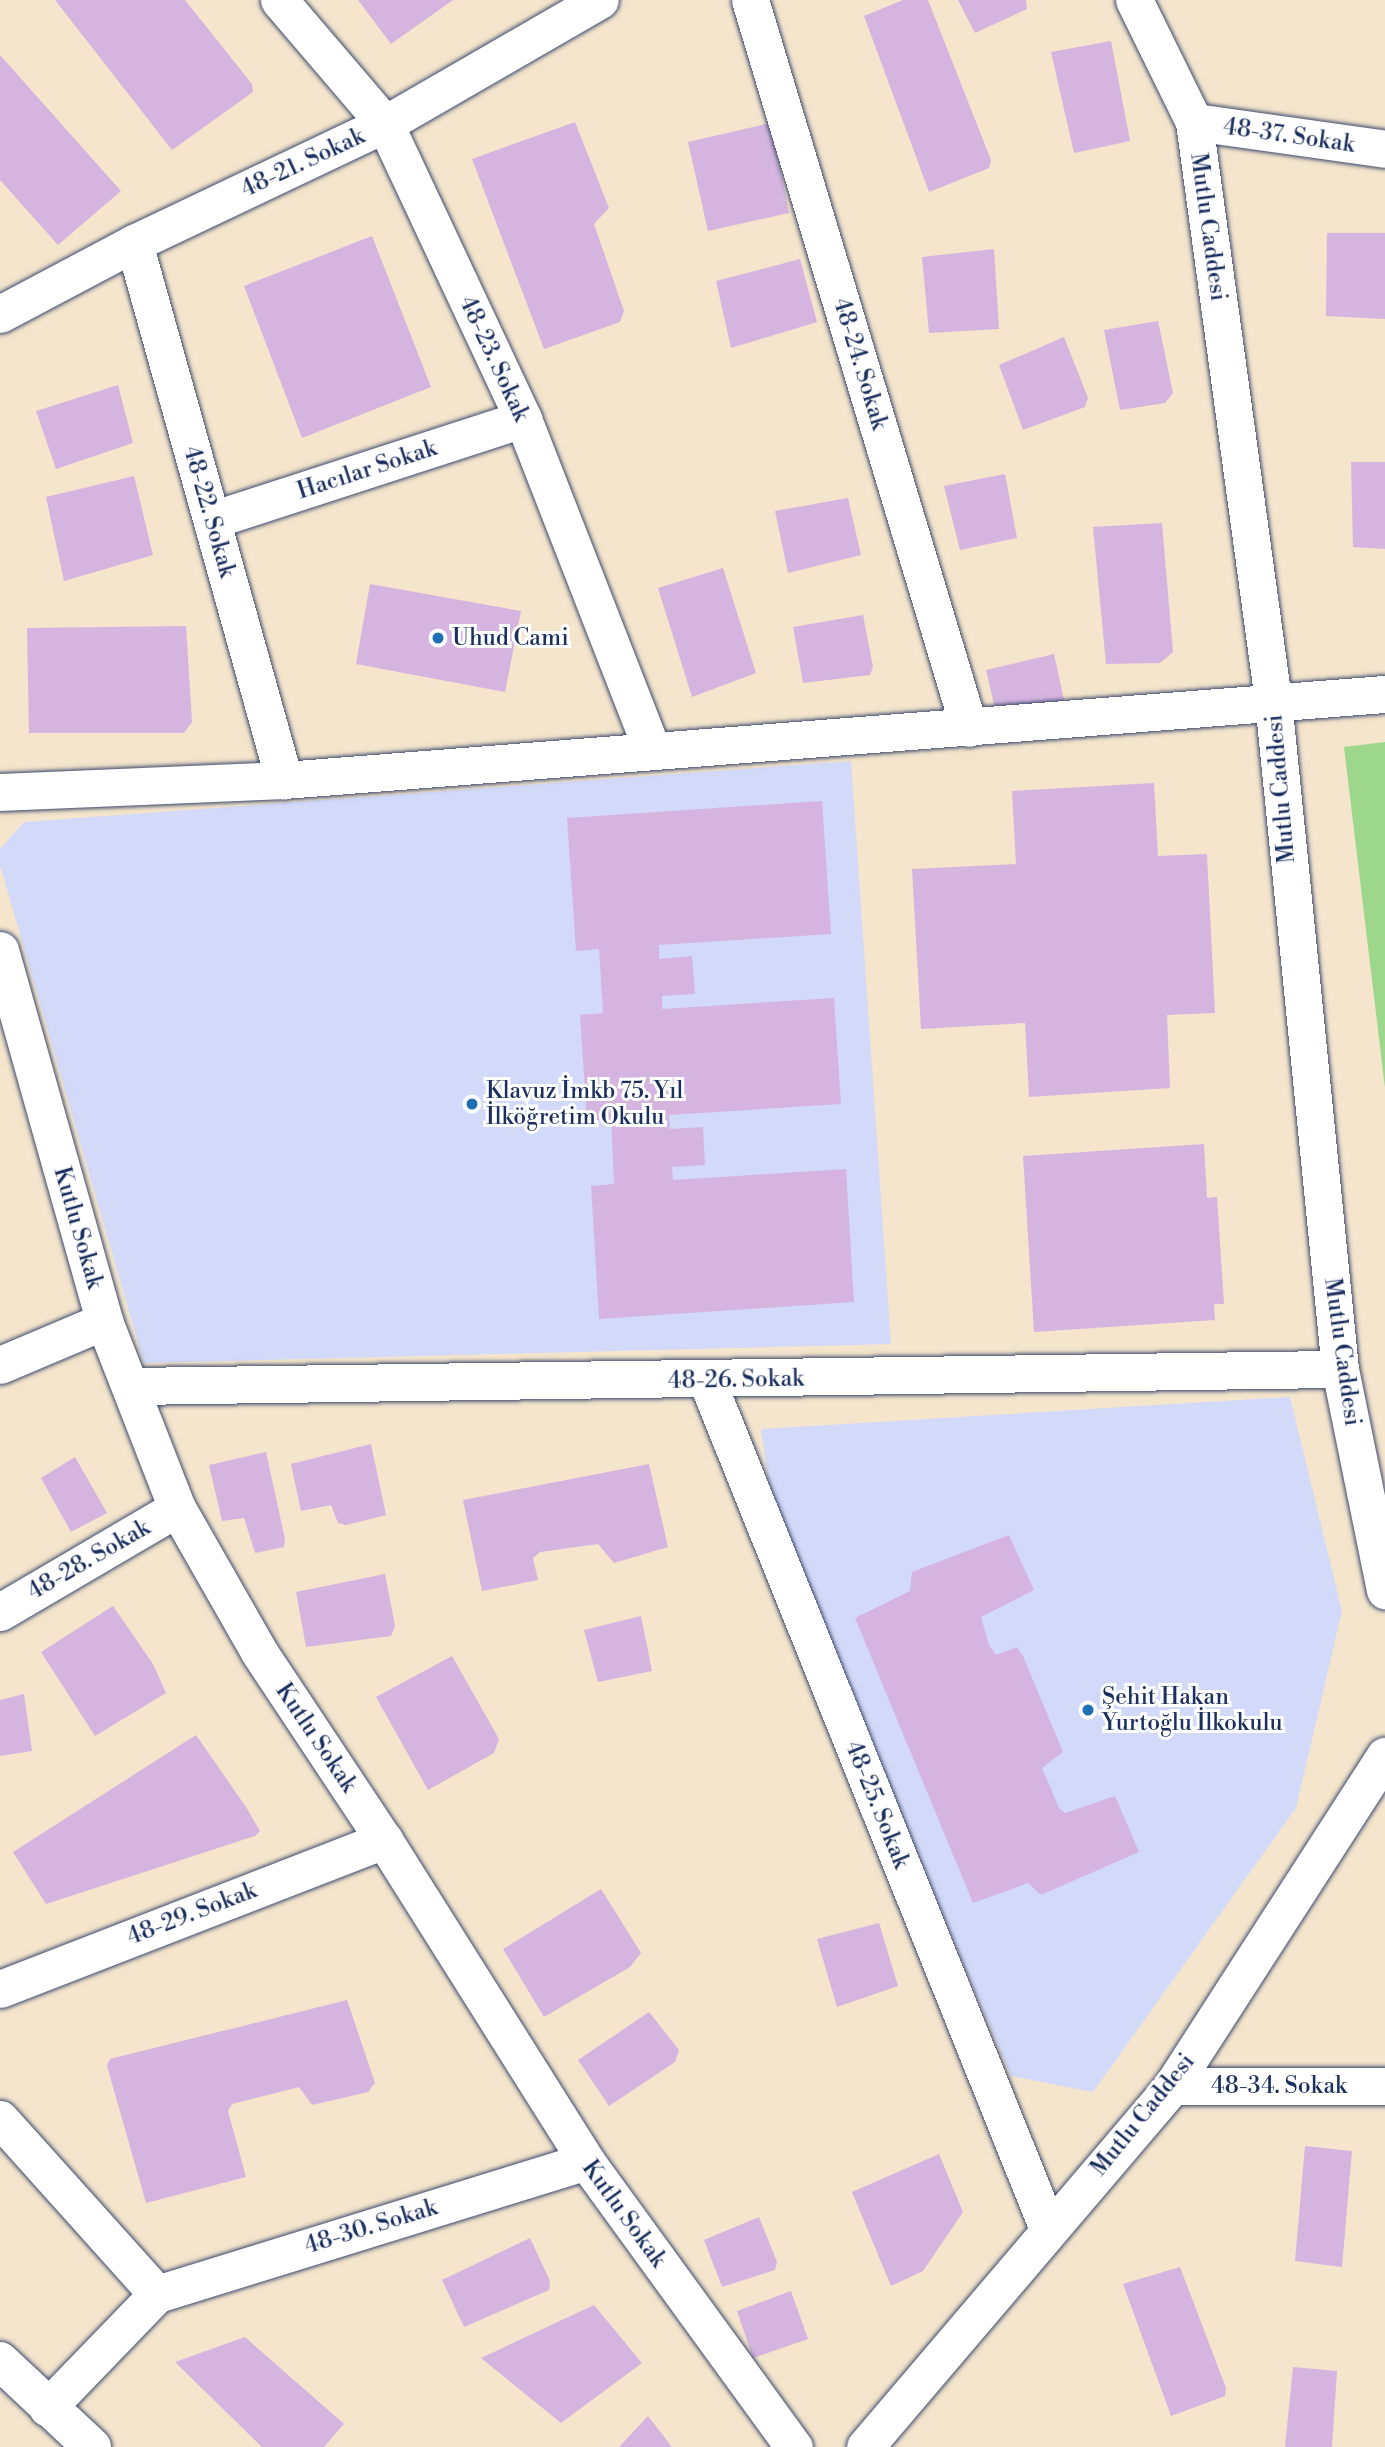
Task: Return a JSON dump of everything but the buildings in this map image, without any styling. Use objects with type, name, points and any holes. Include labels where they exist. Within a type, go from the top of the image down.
[{"type":"main road","points":[[0,2361],[47,2408],[92,2447]]},
{"type":"street","name":"48-23. Sokak","points":[[279,0],[385,124],[523,419],[652,750]]},
{"type":"street","name":"48-21. Sokak","points":[[0,314],[134,243],[385,124],[600,0]]},
{"type":"street","name":"48-24. Sokak","points":[[750,0],[969,729]]},
{"type":"street","name":"Mutlu Caddesi","points":[[1134,0],[1194,122],[1273,700],[1340,1369],[1385,1590]]},
{"type":"street","name":"48-37. Sokak","points":[[1194,122],[1385,149]]},
{"type":"street","name":"48-22. Sokak","points":[[134,243],[284,780]]},
{"type":"street","name":"Hacılar Sokak","points":[[212,520],[523,419]]},
{"type":"street","points":[[0,792],[284,780],[652,750],[969,729],[1273,700],[1385,694]]},
{"type":"street","name":"Kutlu Sokak","points":[[0,950],[104,1321],[177,1508],[259,1652],[384,1840],[586,2161],[794,2447]]},
{"type":"street","points":[[0,1365],[104,1321]]},
{"type":"street","name":"48-26. Sokak","points":[[131,1386],[707,1381],[1340,1369]]},
{"type":"street","name":"48-25. Sokak","points":[[707,1381],[1048,2229]]},
{"type":"street","name":"48-28. Sokak","points":[[0,1612],[177,1508]]},
{"type":"street","name":"Mutlu Caddesi","points":[[865,2447],[1172,2086],[1385,1756]]},
{"type":"street","name":"48-29. Sokak","points":[[0,1989],[384,1840]]},
{"type":"street","name":"48-34. Sokak","points":[[1172,2086],[1385,2087]]},
{"type":"street","points":[[0,2119],[157,2294],[47,2408]]},
{"type":"street","name":"48-30. Sokak","points":[[157,2294],[586,2161]]},
{"type":"shaded area","name":"Klavuz İmkb 75. Yıl İlköğretim Okulu","points":[[851,761],[891,1344],[144,1363],[0,865],[0,849],[24,822]]},
{"type":"shaded area","name":"Şehit Hakan Yurtoğlu İlkokulu","points":[[1290,1397],[1342,1611],[1296,1808],[1093,2092],[1011,2076],[773,1514],[761,1429]]},
{"type":"green space","points":[[1385,742],[1385,1088],[1344,747]]},
{"type":"place","name":"Uhud Cami","points":[[438,638]]},
{"type":"place","name":"Klavuz İmkb 75. Yıl İlköğretim Okulu","points":[[472,1104]]},
{"type":"place","name":"Şehit Hakan Yurtoğlu İlkokulu","points":[[1088,1710]]}]
